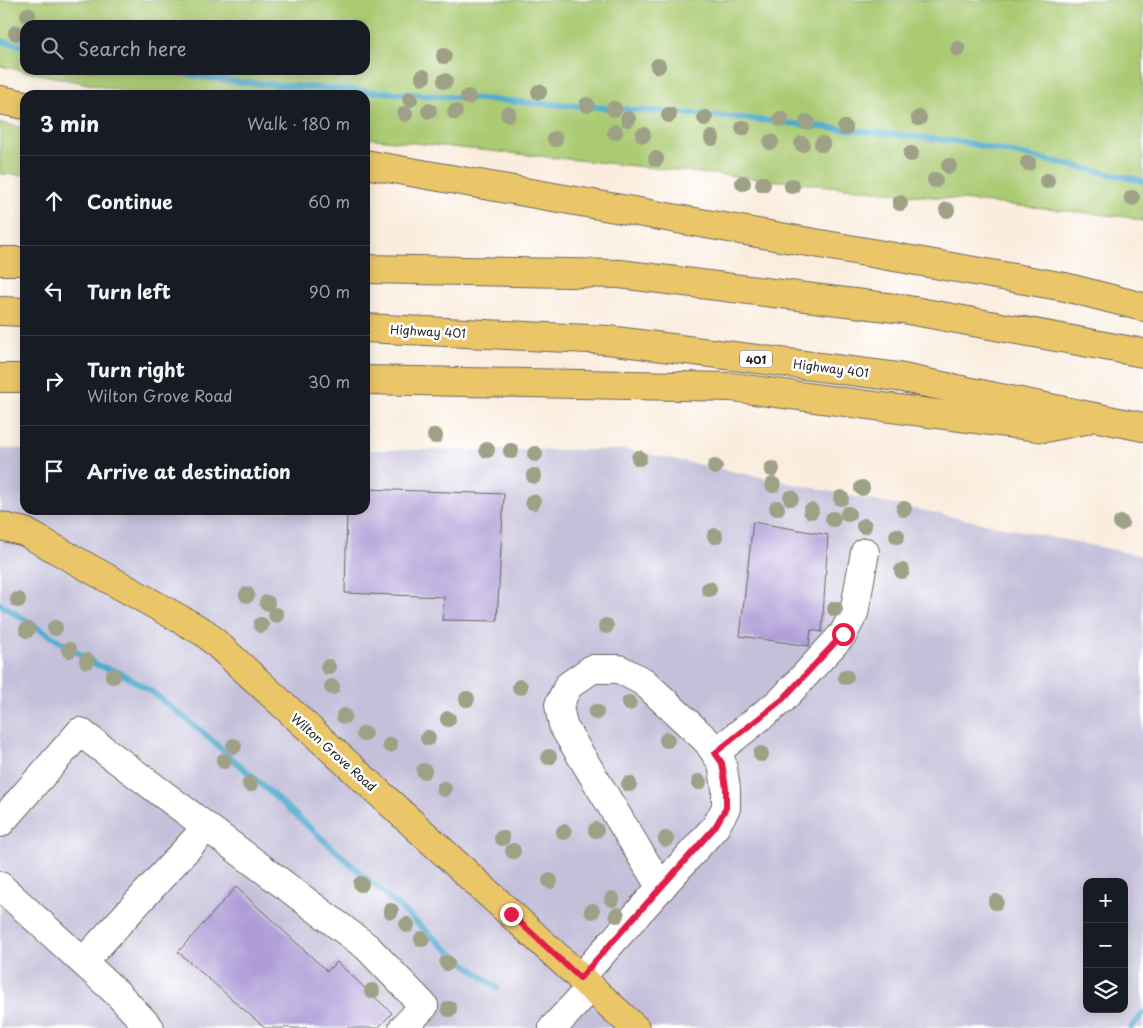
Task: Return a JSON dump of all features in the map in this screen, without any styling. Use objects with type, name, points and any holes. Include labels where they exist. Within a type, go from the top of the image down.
[{"type":"main road","points":[[0,100],[20,103]]},
{"type":"main road","points":[[370,165],[1065,286],[1143,307]]},
{"type":"main road","points":[[0,261],[20,261]]},
{"type":"main road","points":[[370,269],[620,274],[903,309],[1143,353]]},
{"type":"main road","points":[[0,311],[20,312]]},
{"type":"main road","name":"Highway 401","points":[[370,328],[618,341],[898,377],[1143,427]]},
{"type":"main road","points":[[0,378],[20,378]]},
{"type":"main road","points":[[370,380],[731,387],[1045,428],[1098,417]]},
{"type":"main road","name":"Wilton Grove Road","points":[[0,526],[25,532],[205,633],[635,1028]]},
{"type":"street","points":[[715,753],[783,699],[843,634],[854,613],[865,552]]},
{"type":"street","points":[[553,1028],[585,982],[661,888],[715,827],[726,808],[726,788],[722,763],[707,741],[644,682],[619,669],[592,669],[568,686],[558,705],[563,726],[661,888]]},
{"type":"street","points":[[0,823],[80,732],[367,947],[424,1006],[404,1028]]},
{"type":"street","points":[[83,962],[206,828]]},
{"type":"street","points":[[0,886],[118,994],[150,1028]]},
{"type":"shaded area","points":[[0,449],[20,449],[20,515],[370,515],[370,450],[629,450],[1143,556],[1143,1028],[0,1028]]},
{"type":"green space","points":[[0,0],[1143,0],[1143,221],[1126,217],[370,139],[370,90],[118,90],[44,75],[370,75],[370,20],[20,20],[20,70],[0,66]]},
{"type":"green space","points":[[0,123],[20,127],[20,175],[0,174]]},
{"type":"building","points":[[370,489],[504,494],[497,621],[442,620],[444,597],[345,593],[347,515],[370,515]]},
{"type":"building","points":[[753,522],[828,535],[822,632],[811,630],[809,646],[740,636]]},
{"type":"building","points":[[236,887],[327,971],[337,962],[392,1013],[378,1028],[265,1028],[178,952]]},
{"type":"waterway","points":[[0,41],[20,45]]},
{"type":"waterway","points":[[194,75],[237,82],[351,90]]},
{"type":"waterway","points":[[370,91],[723,116],[963,142],[1143,181]]},
{"type":"waterway","points":[[0,604],[97,665],[121,673],[152,692],[200,730],[444,947],[497,988]]},
{"type":"waterway","points":[[1131,1028],[1143,1013]]},
{"type":"route","points":[[511,914],[580,978],[715,827],[726,808],[726,788],[722,763],[715,753],[783,699],[843,634]]}]
